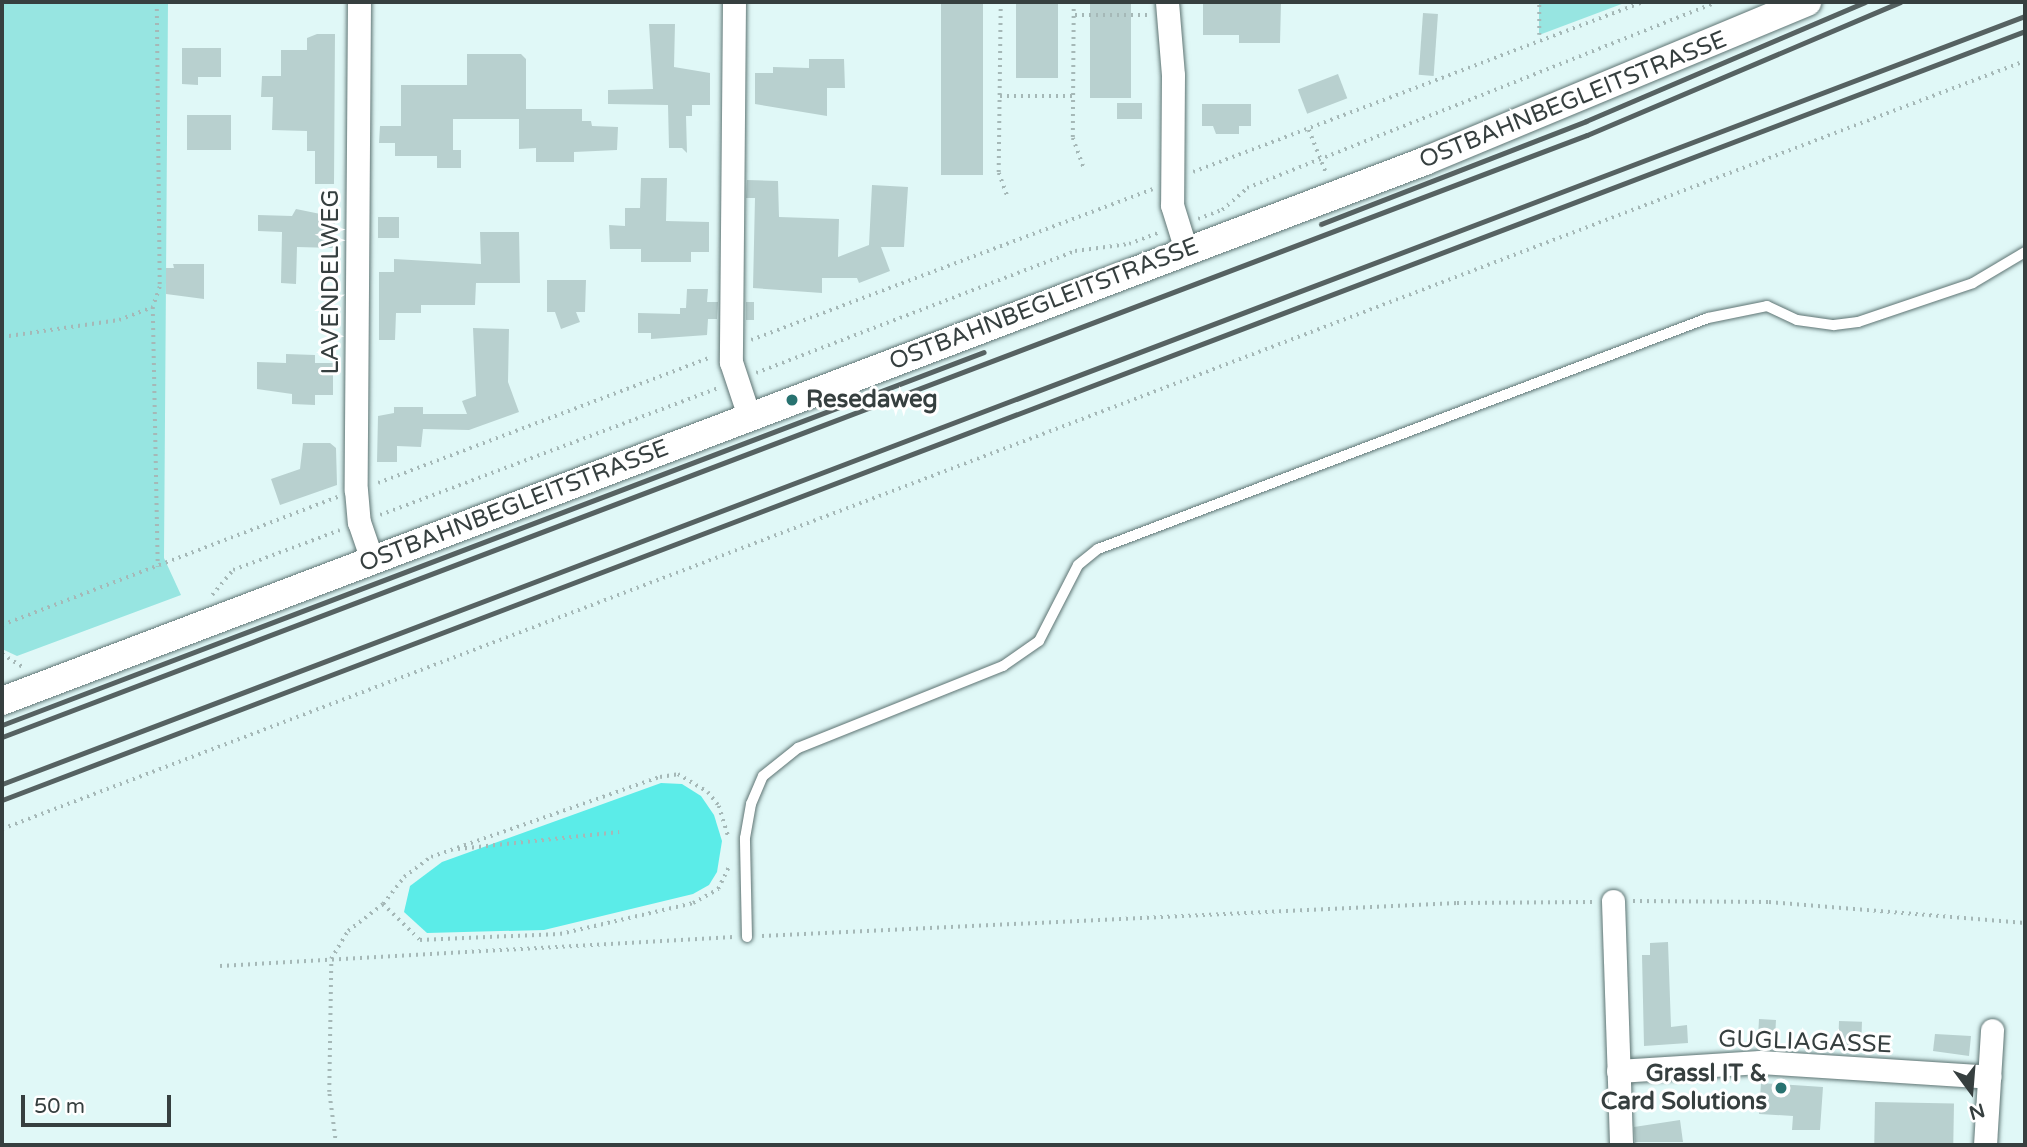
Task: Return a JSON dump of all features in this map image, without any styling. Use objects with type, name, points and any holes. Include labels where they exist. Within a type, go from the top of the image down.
[{"type":"street","name":"LAVENDELWEG","points":[[359,2],[354,525],[372,560]]},
{"type":"street","points":[[734,2],[731,332],[727,384],[749,416]]},
{"type":"street","name":"OSTBAHNBEGLEITSTRASSE","points":[[2,701],[749,416],[1187,231],[1426,161],[1807,2]]},
{"type":"street","points":[[1167,8],[1173,75],[1172,180],[1187,231]]},
{"type":"street","points":[[1613,901],[1621,1145]]},
{"type":"street","points":[[1985,1145],[1992,1030]]},
{"type":"street","name":"GUGLIAGASSE","points":[[1618,1071],[1760,1062],[1990,1077]]},
{"type":"lane","points":[[747,937],[745,838],[751,804],[763,776],[798,748],[1003,666],[1039,641],[1078,565],[1098,549],[1708,318],[1767,306],[1797,320],[1834,325],[1858,322],[1973,283],[2025,252]]},
{"type":"path","points":[[157,2],[160,287],[153,307],[158,566]]},
{"type":"path","points":[[1001,2],[999,173],[1008,198]]},
{"type":"path","points":[[1074,2],[1073,138],[1084,169]]},
{"type":"path","points":[[1539,2],[1539,35]]},
{"type":"path","points":[[739,345],[1644,2]]},
{"type":"path","points":[[205,605],[233,570],[1075,251],[1129,244],[1187,231],[1222,210],[1247,188],[1717,2]]},
{"type":"path","points":[[1074,15],[1167,8]]},
{"type":"path","points":[[2,829],[2025,61]]},
{"type":"path","points":[[1000,96],[1073,96]]},
{"type":"path","points":[[1309,129],[1327,177]]},
{"type":"path","points":[[2,337],[119,320],[153,307]]},
{"type":"path","points":[[366,487],[717,355],[719,365]]},
{"type":"path","points":[[2,625],[344,495],[354,525]]},
{"type":"path","points":[[2,654],[29,671]]},
{"type":"path","points":[[336,1145],[329,1092],[331,959],[348,932],[383,904],[404,877],[431,857],[660,776],[678,775],[695,781],[719,806],[730,844]]},
{"type":"path","points":[[449,850],[619,832]]},
{"type":"path","points":[[383,904],[420,940],[560,934],[693,903],[718,889],[729,857]]},
{"type":"path","points":[[220,967],[747,937],[1457,903],[1769,902],[2025,923]]},
{"type":"shaded area","points":[[2,2],[168,2],[164,558],[181,595],[17,656],[2,649]]},
{"type":"shaded area","points":[[1539,2],[1627,2],[1539,35]]},
{"type":"shaded area","points":[[661,783],[682,784],[701,796],[714,815],[722,841],[717,872],[709,885],[693,894],[544,930],[427,933],[404,912],[410,886],[442,862]]},
{"type":"building","points":[[941,2],[983,2],[983,175],[941,175]]},
{"type":"building","points":[[1016,2],[1058,2],[1058,78],[1016,78]]},
{"type":"building","points":[[1090,2],[1131,2],[1131,98],[1090,98]]},
{"type":"building","points":[[1281,3],[1280,43],[1239,43],[1239,35],[1203,35],[1203,4]]},
{"type":"building","points":[[1423,13],[1438,14],[1434,76],[1419,75]]},
{"type":"building","points":[[649,24],[675,24],[674,67],[710,73],[710,105],[692,105],[692,116],[686,116],[687,153],[682,148],[669,148],[668,105],[608,104],[608,90],[653,89]]},
{"type":"building","points":[[317,34],[335,34],[334,184],[315,184],[315,151],[307,151],[307,131],[272,130],[273,97],[261,97],[262,76],[281,76],[281,50],[307,50],[307,38]]},
{"type":"building","points":[[182,48],[221,48],[221,77],[198,77],[198,85],[182,84]]},
{"type":"building","points":[[467,54],[521,54],[526,59],[526,109],[582,109],[582,121],[591,121],[592,126],[618,127],[617,150],[574,152],[574,162],[536,162],[536,148],[519,149],[519,119],[453,119],[453,150],[461,150],[461,168],[437,168],[437,156],[395,156],[395,143],[379,143],[380,126],[401,126],[401,85],[467,85]]},
{"type":"building","points":[[809,59],[844,59],[845,88],[827,88],[827,116],[755,104],[755,73],[773,73],[773,67],[809,68]]},
{"type":"building","points":[[1338,74],[1347,98],[1307,114],[1298,89]]},
{"type":"building","points":[[1117,103],[1142,103],[1142,119],[1117,119]]},
{"type":"building","points":[[1202,104],[1251,104],[1251,126],[1239,126],[1239,134],[1216,134],[1213,126],[1202,126]]},
{"type":"building","points":[[187,115],[231,115],[231,150],[187,150]]},
{"type":"building","points":[[641,178],[667,178],[666,221],[709,222],[709,252],[691,252],[691,262],[641,262],[641,249],[610,249],[609,225],[625,226],[625,208],[640,208]]},
{"type":"building","points":[[747,180],[778,181],[779,217],[839,219],[838,257],[869,245],[872,185],[908,187],[904,247],[881,247],[890,271],[859,283],[857,278],[822,278],[822,293],[753,288],[755,198],[746,198]]},
{"type":"building","points":[[296,209],[335,217],[334,248],[297,247],[296,284],[281,283],[282,232],[258,231],[258,215],[292,216]]},
{"type":"building","points":[[378,217],[399,217],[399,238],[378,238]]},
{"type":"building","points":[[480,232],[519,232],[520,283],[476,283],[475,305],[421,305],[421,313],[396,313],[395,340],[379,340],[379,272],[394,272],[394,259],[481,264]]},
{"type":"building","points":[[173,264],[204,264],[204,299],[166,294],[166,268],[174,268]]},
{"type":"building","points":[[547,280],[586,280],[585,312],[576,312],[580,322],[561,329],[555,312],[547,312]]},
{"type":"building","points":[[687,289],[708,289],[707,302],[718,302],[717,319],[708,319],[707,335],[651,339],[651,333],[638,333],[638,313],[680,314],[680,308],[686,308]]},
{"type":"building","points":[[746,302],[754,302],[754,320],[746,320]]},
{"type":"building","points":[[473,328],[509,329],[508,382],[519,412],[469,430],[423,429],[421,447],[397,446],[397,462],[377,462],[378,416],[394,413],[394,407],[423,407],[423,414],[467,414],[462,401],[476,396]]},
{"type":"building","points":[[286,354],[315,355],[315,363],[333,363],[333,395],[315,395],[315,405],[292,404],[292,394],[257,389],[257,362],[286,363]]},
{"type":"building","points":[[303,443],[330,443],[336,448],[337,485],[280,505],[271,479],[300,469]]},
{"type":"building","points":[[1668,942],[1671,1027],[1687,1025],[1688,1043],[1644,1046],[1642,955],[1650,955],[1650,943]]},
{"type":"building","points":[[1759,1019],[1776,1020],[1775,1044],[1758,1043]]},
{"type":"building","points":[[1839,1021],[1862,1022],[1861,1049],[1838,1048]]},
{"type":"building","points":[[1935,1034],[1971,1036],[1969,1056],[1933,1051]]},
{"type":"building","points":[[1761,1083],[1823,1087],[1820,1130],[1792,1130],[1793,1116],[1759,1114]]},
{"type":"building","points":[[1875,1102],[1954,1103],[1953,1145],[1874,1144]]},
{"type":"building","points":[[1680,1120],[1683,1142],[1635,1142],[1634,1127]]},
{"type":"railway","points":[[1321,224],[1586,121],[1865,2]]},
{"type":"railway","points":[[2,737],[1587,135],[1900,2]]},
{"type":"railway","points":[[2,784],[2025,16]]},
{"type":"railway","points":[[2,800],[2025,31]]},
{"type":"railway","points":[[2,725],[984,352]]},
{"type":"place","name":"Resedaweg","points":[[792,400]]},
{"type":"place","name":"Grassl IT & Card Solutions","points":[[1781,1088]]}]
